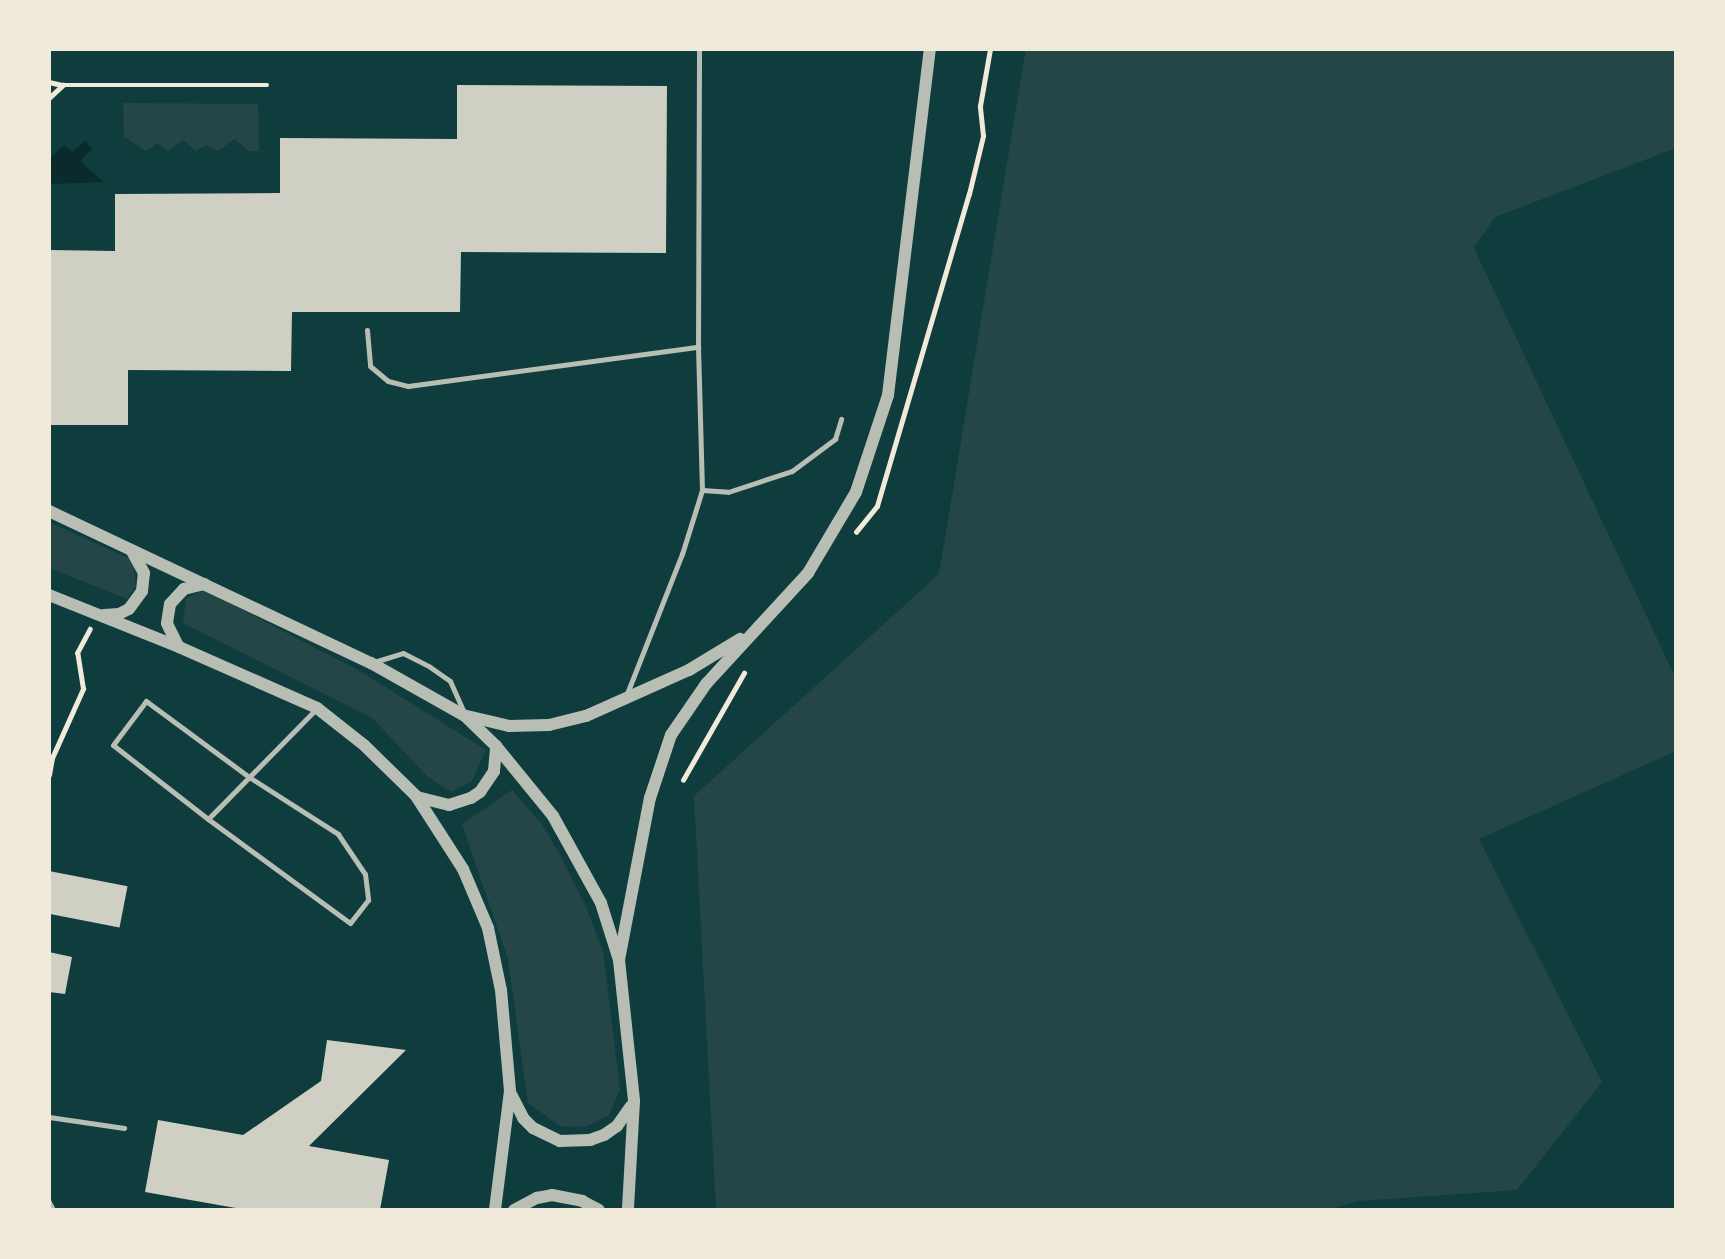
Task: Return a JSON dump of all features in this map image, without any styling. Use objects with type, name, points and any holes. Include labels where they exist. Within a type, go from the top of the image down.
[{"type":"street","points":[[619,960],[650,798],[671,735],[706,684],[749,633],[808,573],[856,492],[888,395],[930,49]]},
{"type":"street","points":[[49,511],[371,663],[465,716],[496,746],[553,816],[601,903],[619,960],[634,1101],[628,1210]]},
{"type":"street","points":[[97,614],[119,614],[137,601],[142,591],[141,564],[130,549]]},
{"type":"street","points":[[179,647],[167,623],[170,604],[184,589],[204,584]]},
{"type":"street","points":[[49,594],[179,647],[317,708],[364,745],[416,796],[463,869],[488,928],[501,990],[510,1091],[514,1105],[533,1128],[560,1141],[575,1142],[590,1140],[611,1130],[627,1115],[634,1101]]},
{"type":"street","points":[[465,716],[509,726],[549,725],[586,716],[689,670],[749,633]]},
{"type":"street","points":[[416,796],[438,805],[460,803],[471,798],[480,792],[494,771],[496,746]]},
{"type":"street","points":[[495,1210],[510,1091]]},
{"type":"street","points":[[514,1210],[537,1198],[552,1195],[582,1200],[599,1210]]},
{"type":"lane","points":[[625,699],[682,554],[702,490],[698,347],[699,49]]},
{"type":"lane","points":[[367,330],[370,366],[388,381],[408,386],[698,347]]},
{"type":"lane","points":[[702,490],[728,492],[792,471],[835,439],[841,419]]},
{"type":"lane","points":[[371,663],[403,653],[430,667],[450,681],[465,716]]},
{"type":"lane","points":[[146,701],[249,777],[338,834],[365,874],[368,900],[350,923],[208,819],[113,744],[146,701]]},
{"type":"lane","points":[[208,819],[317,708]]},
{"type":"lane","points":[[49,1117],[124,1128]]},
{"type":"lane","points":[[49,1202],[53,1210]]},
{"type":"path","points":[[49,82],[63,85],[267,85]]},
{"type":"path","points":[[49,98],[63,85]]},
{"type":"path","points":[[49,775],[51,757],[83,689],[77,653],[97,614]]},
{"type":"shaded area","points":[[1026,49],[1676,49],[1676,148],[1495,217],[1474,248],[1676,679],[1676,751],[1479,839],[1602,1082],[1517,1190],[1359,1201],[1325,1210],[716,1210],[694,796],[939,574]]},
{"type":"shaded area","points":[[123,103],[258,104],[259,151],[249,151],[234,139],[218,151],[206,145],[196,151],[183,140],[168,151],[157,143],[146,151],[124,137]]},
{"type":"shaded area","points":[[85,141],[92,149],[80,161],[103,182],[49,184],[49,159],[64,145],[72,152]]},
{"type":"shaded area","points":[[49,522],[133,560],[136,586],[127,599],[49,568]]},
{"type":"shaded area","points":[[204,590],[358,670],[486,750],[472,781],[451,792],[428,777],[372,718],[183,623],[186,598]]},
{"type":"shaded area","points":[[512,790],[542,824],[560,855],[586,907],[603,951],[620,1090],[609,1115],[586,1127],[560,1126],[528,1103],[508,959],[462,824]]},
{"type":"building","points":[[457,85],[667,86],[666,253],[461,252],[460,312],[292,312],[291,371],[128,370],[128,425],[49,425],[49,250],[115,251],[115,194],[280,193],[280,138],[457,139]]},
{"type":"building","points":[[49,871],[128,886],[120,927],[49,914]]},
{"type":"building","points":[[49,952],[72,957],[65,994],[49,992]]},
{"type":"building","points":[[327,1040],[406,1050],[309,1146],[389,1160],[380,1210],[247,1210],[145,1192],[158,1120],[243,1135],[321,1081]]}]
